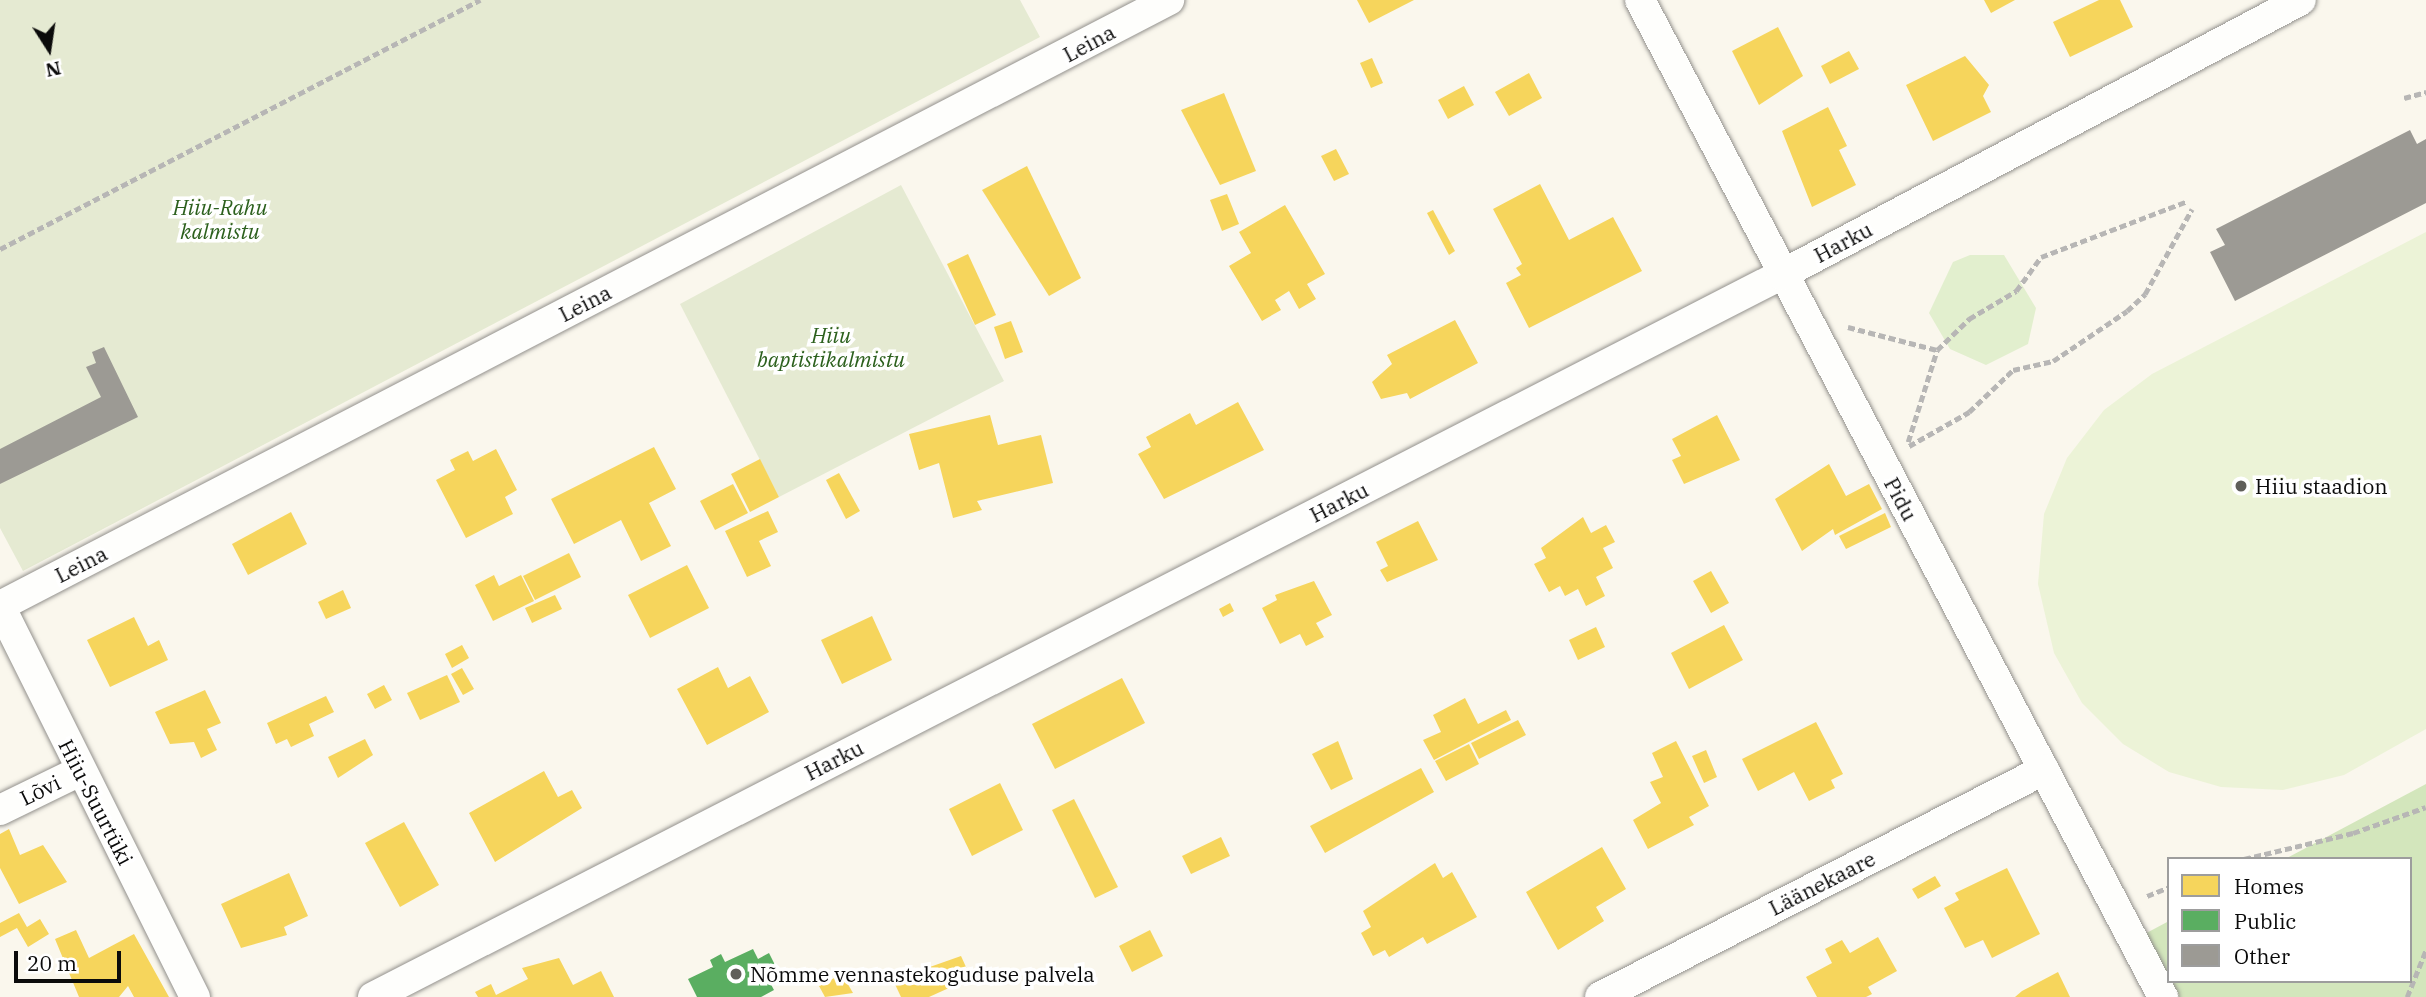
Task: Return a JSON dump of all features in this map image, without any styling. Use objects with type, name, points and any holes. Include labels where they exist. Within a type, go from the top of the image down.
[{"type":"street","name":"Leina","points":[[0,606],[1170,0]]},
{"type":"street","name":"Pidu","points":[[1640,0],[1781,275],[2163,997]]},
{"type":"street","name":"Harku","points":[[373,997],[1781,275],[2301,0]]},
{"type":"street","name":"Hiiu-Suurtüki","points":[[0,606],[195,997]]},
{"type":"street","name":"Läänekaare","points":[[1600,997],[2044,770]]},
{"type":"street","name":"Lõvi","points":[[0,810],[80,771]]},
{"type":"path","points":[[0,249],[480,0]]},
{"type":"path","points":[[2404,98],[2426,92]]},
{"type":"path","points":[[1893,484],[1937,349],[1969,319],[2016,291],[2041,257],[2188,201]]},
{"type":"path","points":[[1907,447],[1960,418],[2012,370],[2053,362],[2127,311],[2145,294],[2192,209]]},
{"type":"path","points":[[1808,324],[1832,323],[1937,349]]},
{"type":"path","points":[[2252,857],[2353,833],[2426,807]]},
{"type":"path","points":[[2407,997],[2426,950]]},
{"type":"green space","name":"Hiiu-Rahu kalmistu","points":[[0,0],[1020,0],[1040,37],[23,571],[0,528]]},
{"type":"green space","name":"Hiiu baptistikalmistu","points":[[901,185],[1004,381],[779,497],[680,304]]},
{"type":"green space","name":"Hiiu staadion","points":[[2426,232],[2426,729],[2344,775],[2283,790],[2221,787],[2169,772],[2123,744],[2082,703],[2054,653],[2038,584],[2044,514],[2067,458],[2104,410],[2152,374]]},
{"type":"green space","points":[[1970,255],[2004,255],[2036,308],[2028,344],[1986,365],[1950,349],[1929,313],[1953,262]]},
{"type":"green space","points":[[2426,784],[2426,997],[2168,997],[2139,937],[2167,922],[2167,983],[2412,983],[2412,857],[2289,857]]},
{"type":"building: Homes","points":[[1357,0],[1414,0],[1369,23]]},
{"type":"building: Homes","points":[[1984,0],[2015,0],[1991,13]]},
{"type":"building: Homes","points":[[2099,0],[2120,0],[2133,27],[2070,57],[2053,22]]},
{"type":"building: Homes","points":[[1778,27],[1803,76],[1759,105],[1732,51]]},
{"type":"building: Homes","points":[[1849,51],[1859,69],[1830,84],[1821,66]]},
{"type":"building: Homes","points":[[1965,56],[1989,85],[1983,96],[1991,112],[1933,141],[1906,85]]},
{"type":"building: Homes","points":[[1372,58],[1383,83],[1371,88],[1360,63]]},
{"type":"building: Homes","points":[[1529,73],[1542,98],[1509,116],[1495,92]]},
{"type":"building: Homes","points":[[1464,86],[1474,105],[1448,119],[1438,100]]},
{"type":"building: Homes","points":[[1224,93],[1256,171],[1220,185],[1181,110]]},
{"type":"building: Homes","points":[[1828,107],[1847,146],[1839,150],[1856,185],[1812,207],[1782,131]]},
{"type":"building: Homes","points":[[1336,149],[1349,174],[1334,181],[1321,156]]},
{"type":"building: Homes","points":[[1027,166],[1081,278],[1049,296],[982,190]]},
{"type":"building: Homes","points":[[1540,184],[1569,240],[1613,217],[1642,271],[1529,328],[1506,283],[1521,275],[1516,268],[1522,264],[1493,209]]},
{"type":"building: Homes","points":[[1227,194],[1239,224],[1222,231],[1210,200]]},
{"type":"building: Homes","points":[[1285,205],[1325,274],[1307,284],[1316,299],[1299,309],[1289,291],[1275,300],[1281,310],[1262,321],[1229,266],[1251,253],[1239,232]]},
{"type":"building: Homes","points":[[1433,210],[1455,251],[1449,255],[1427,213]]},
{"type":"building: Homes","points":[[968,254],[996,315],[975,325],[947,264]]},
{"type":"building: Homes","points":[[1455,320],[1478,363],[1410,399],[1407,393],[1381,399],[1372,382],[1392,364],[1387,355]]},
{"type":"building: Homes","points":[[1011,321],[1023,352],[1005,359],[994,327]]},
{"type":"building: Homes","points":[[1238,402],[1264,450],[1164,499],[1138,454],[1151,447],[1146,437],[1190,413],[1196,425]]},
{"type":"building: Homes","points":[[990,415],[998,445],[1041,435],[1053,483],[977,501],[982,510],[953,518],[939,463],[919,470],[909,434]]},
{"type":"building: Homes","points":[[1717,415],[1740,460],[1684,484],[1672,460],[1681,456],[1672,439]]},
{"type":"building: Homes","points":[[654,447],[676,489],[649,503],[671,546],[641,561],[621,520],[574,544],[551,499]]},
{"type":"building: Homes","points":[[496,449],[517,490],[505,497],[513,514],[466,538],[436,480],[455,470],[450,460],[468,451],[473,461]]},
{"type":"building: Homes","points":[[760,459],[779,497],[750,512],[731,474]]},
{"type":"building: Homes","points":[[1829,464],[1846,496],[1869,484],[1882,509],[1835,535],[1833,529],[1802,551],[1775,499]]},
{"type":"building: Homes","points":[[839,473],[860,511],[846,519],[826,480]]},
{"type":"building: Homes","points":[[733,484],[748,513],[715,530],[700,501]]},
{"type":"building: Homes","points":[[768,511],[778,532],[759,541],[771,566],[747,577],[725,531]]},
{"type":"building: Homes","points":[[291,512],[307,544],[248,575],[232,544]]},
{"type":"building: Homes","points":[[1885,513],[1891,527],[1846,549],[1839,536]]},
{"type":"building: Homes","points":[[1583,517],[1591,533],[1606,525],[1615,542],[1603,548],[1613,568],[1596,577],[1605,596],[1586,606],[1578,589],[1565,596],[1560,586],[1549,592],[1534,564],[1546,558],[1541,548]]},
{"type":"building: Homes","points":[[1418,521],[1438,560],[1387,582],[1380,570],[1388,566],[1376,542]]},
{"type":"building: Homes","points":[[569,553],[581,577],[535,600],[523,576]]},
{"type":"building: Homes","points":[[687,565],[709,608],[650,638],[628,595]]},
{"type":"building: Homes","points":[[1711,571],[1729,603],[1711,613],[1693,581]]},
{"type":"building: Homes","points":[[494,575],[499,586],[521,575],[534,601],[493,621],[475,585]]},
{"type":"building: Homes","points":[[1314,581],[1332,615],[1316,623],[1324,637],[1306,646],[1300,634],[1280,644],[1262,608],[1277,600],[1275,595]]},
{"type":"building: Homes","points":[[343,590],[351,608],[326,619],[318,602]]},
{"type":"building: Homes","points":[[555,595],[562,609],[532,623],[525,608]]},
{"type":"building: Homes","points":[[1230,603],[1234,611],[1223,617],[1219,609]]},
{"type":"building: Homes","points":[[872,616],[892,660],[842,684],[821,640]]},
{"type":"building: Homes","points":[[134,617],[148,646],[159,640],[168,660],[110,687],[87,640]]},
{"type":"building: Homes","points":[[1724,625],[1743,660],[1689,689],[1671,653]]},
{"type":"building: Homes","points":[[1596,627],[1605,647],[1578,660],[1569,640]]},
{"type":"building: Homes","points":[[462,645],[469,658],[452,668],[445,654]]},
{"type":"building: Homes","points":[[718,667],[728,688],[750,676],[769,712],[707,745],[677,689]]},
{"type":"building: Homes","points":[[462,668],[474,689],[463,695],[451,674]]},
{"type":"building: Homes","points":[[447,675],[460,702],[420,720],[407,693]]},
{"type":"building: Homes","points":[[1122,678],[1145,723],[1055,769],[1032,724]]},
{"type":"building: Homes","points":[[384,685],[392,700],[375,709],[367,694]]},
{"type":"building: Homes","points":[[205,690],[221,723],[207,729],[217,750],[201,758],[194,742],[170,744],[155,712]]},
{"type":"building: Homes","points":[[326,696],[334,712],[309,724],[314,736],[291,747],[287,739],[276,744],[267,723]]},
{"type":"building: Homes","points":[[1465,698],[1478,724],[1506,710],[1511,720],[1434,760],[1423,740],[1441,732],[1433,715]]},
{"type":"building: Homes","points":[[1518,720],[1526,735],[1479,759],[1471,743]]},
{"type":"building: Homes","points":[[1816,722],[1843,774],[1831,780],[1835,788],[1809,801],[1794,772],[1758,791],[1742,759]]},
{"type":"building: Homes","points":[[365,739],[373,755],[338,778],[328,757]]},
{"type":"building: Homes","points":[[1338,741],[1353,779],[1331,790],[1312,754]]},
{"type":"building: Homes","points":[[1676,741],[1709,806],[1689,817],[1694,825],[1648,849],[1633,820],[1661,803],[1650,782],[1663,777],[1652,753]]},
{"type":"building: Homes","points":[[1469,744],[1479,764],[1446,781],[1435,761]]},
{"type":"building: Homes","points":[[1706,750],[1717,777],[1704,783],[1692,756]]},
{"type":"building: Homes","points":[[1421,768],[1434,792],[1325,853],[1310,826]]},
{"type":"building: Homes","points":[[544,771],[558,797],[572,790],[582,808],[495,862],[469,813]]},
{"type":"building: Homes","points":[[1000,783],[1023,830],[972,856],[949,809]]},
{"type":"building: Homes","points":[[1074,799],[1118,887],[1095,898],[1052,810]]},
{"type":"building: Homes","points":[[404,822],[439,885],[400,907],[365,843]]},
{"type":"building: Homes","points":[[9,829],[20,855],[43,845],[67,882],[19,904],[0,868],[0,834]]},
{"type":"building: Homes","points":[[1221,837],[1230,856],[1191,874],[1182,856]]},
{"type":"building: Homes","points":[[1602,847],[1626,889],[1596,907],[1604,921],[1558,950],[1526,892]]},
{"type":"building: Homes","points":[[1435,863],[1443,878],[1452,872],[1477,917],[1427,944],[1423,937],[1389,957],[1385,950],[1373,956],[1361,933],[1371,927],[1363,911]]},
{"type":"building: Homes","points":[[2007,868],[2040,934],[1992,958],[1983,940],[1965,948],[1944,908],[1959,900],[1955,893]]},
{"type":"building: Homes","points":[[289,873],[308,916],[284,927],[287,935],[241,948],[221,904]]},
{"type":"building: Homes","points":[[1935,876],[1941,886],[1918,899],[1912,889]]},
{"type":"building: Homes","points":[[19,913],[27,927],[40,919],[49,934],[28,947],[17,928],[0,937],[0,923]]},
{"type":"building: Homes","points":[[76,930],[89,958],[134,934],[169,997],[134,997],[128,986],[119,997],[79,997],[55,939]]},
{"type":"building: Homes","points":[[1150,930],[1163,956],[1132,972],[1119,946]]},
{"type":"building: Homes","points":[[1878,937],[1897,971],[1868,987],[1872,994],[1866,997],[1817,997],[1806,977],[1832,963],[1825,949],[1842,940],[1850,953]]},
{"type":"building: Homes","points":[[961,956],[971,978],[929,997],[901,997],[893,980]]},
{"type":"building: Homes","points":[[559,958],[573,985],[601,971],[614,997],[478,997],[475,992],[491,984],[496,995],[528,979],[522,968]]},
{"type":"building: Homes","points":[[2058,972],[2070,997],[2015,997],[2022,991]]},
{"type":"building: Homes","points":[[842,974],[853,993],[825,997],[819,986]]},
{"type":"building: Public","name":"Nõmme vennastekoguduse palvela","points":[[753,949],[758,959],[769,953],[778,971],[767,977],[774,990],[761,997],[697,997],[688,979],[713,967],[710,960],[721,954],[725,962]]},
{"type":"building: Other","points":[[2410,130],[2417,144],[2426,139],[2426,203],[2235,301],[2210,252],[2225,245],[2216,229]]},
{"type":"building: Other","points":[[104,347],[138,417],[0,484],[0,449],[101,397],[86,367],[96,363],[92,352]]},
{"type":"place","name":"Hiiu staadion","points":[[2241,486]]},
{"type":"place","name":"Nõmme vennastekoguduse palvela","points":[[736,974]]}]
